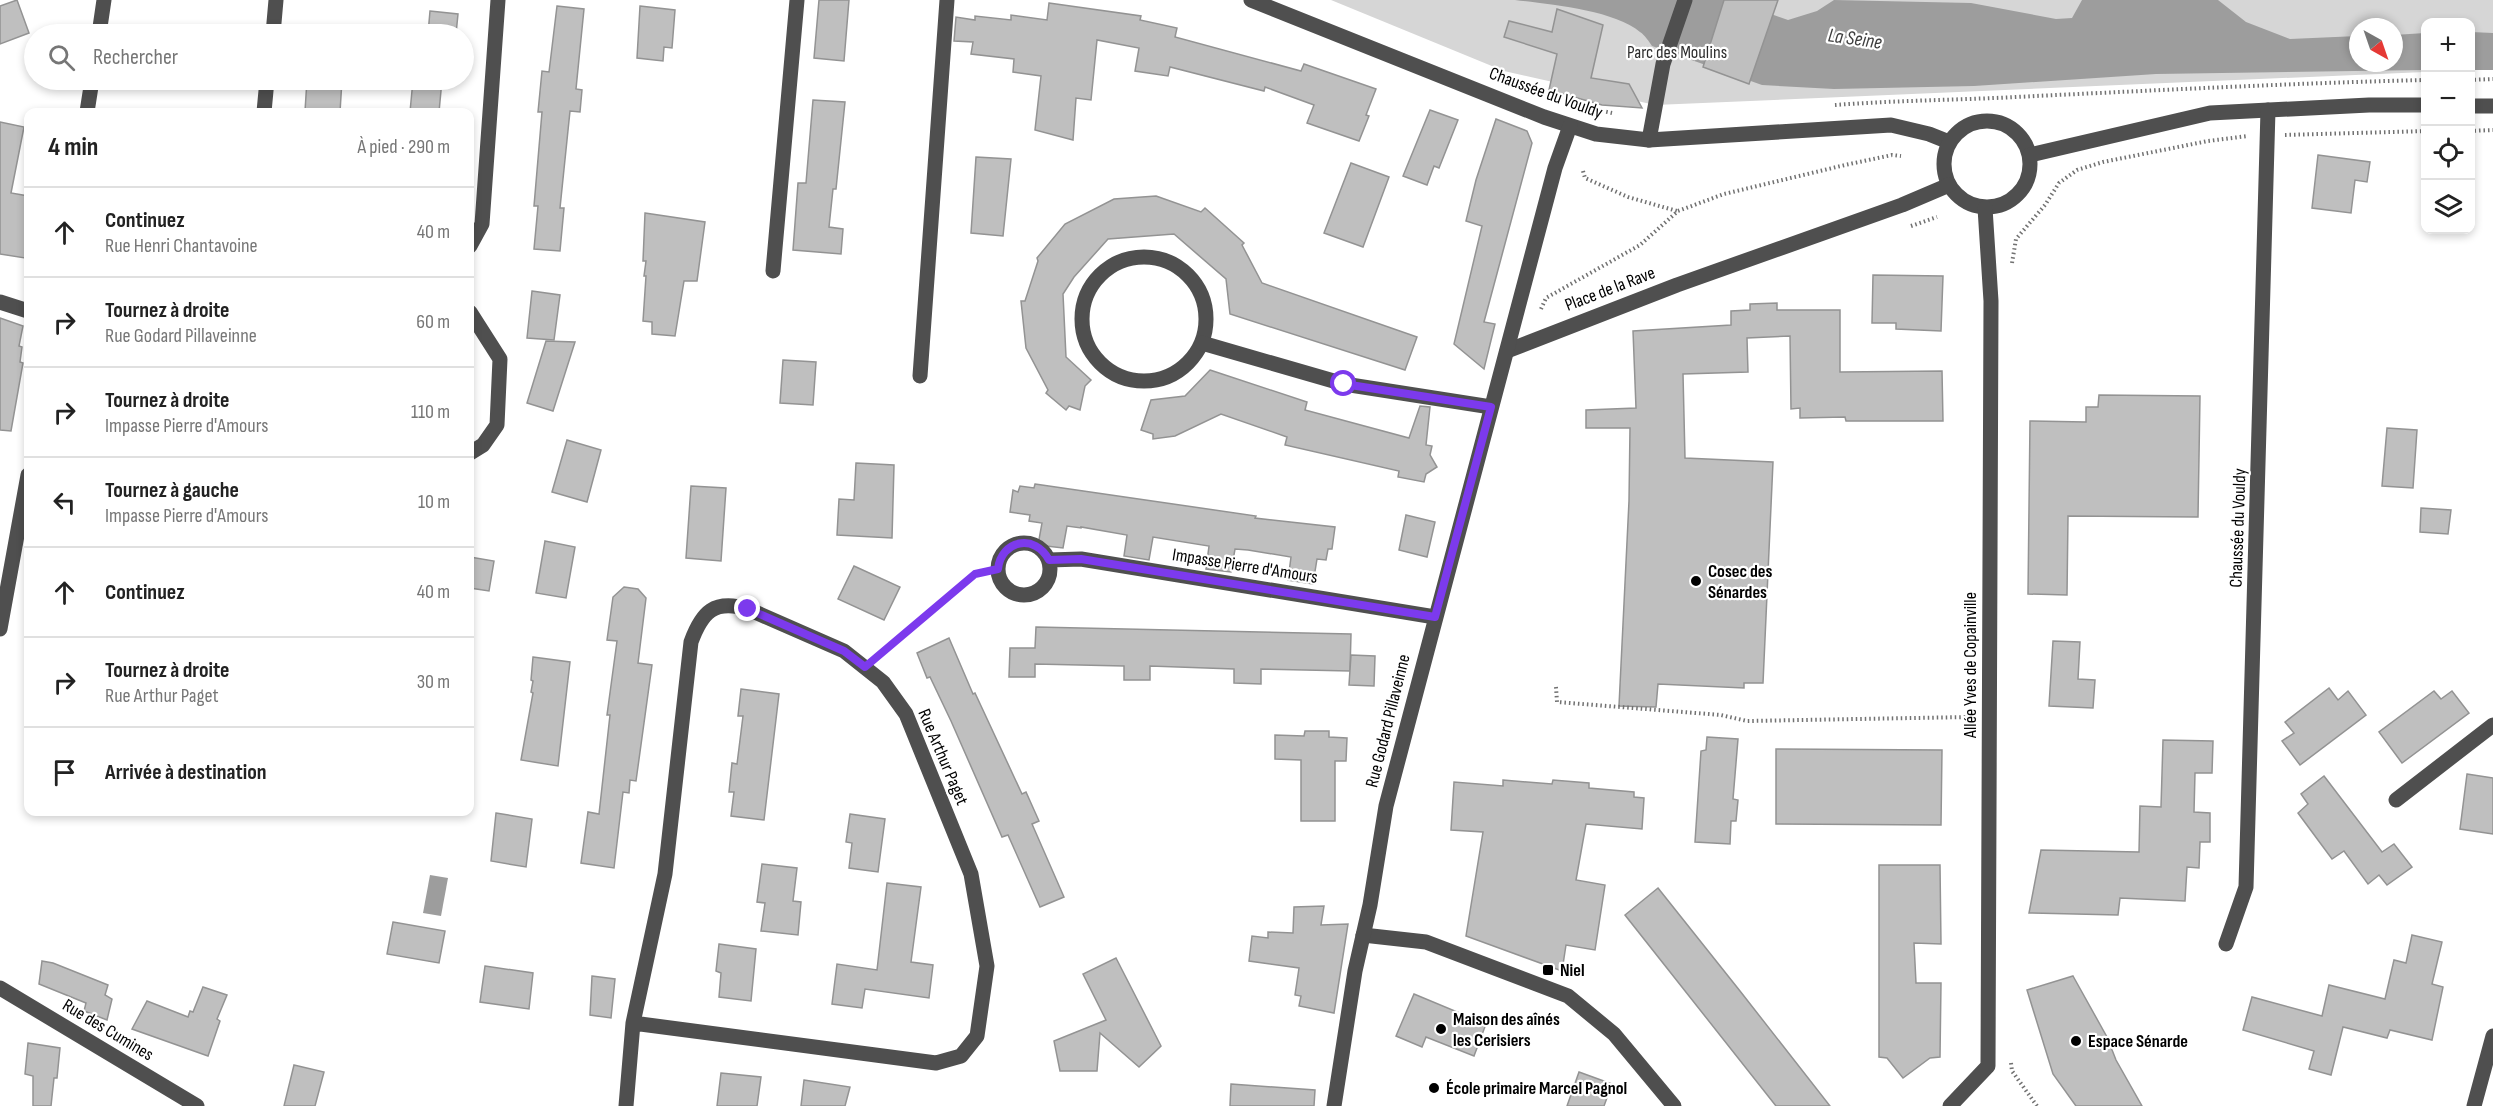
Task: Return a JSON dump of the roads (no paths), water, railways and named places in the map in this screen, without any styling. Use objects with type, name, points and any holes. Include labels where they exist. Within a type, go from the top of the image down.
[{"type":"street","points":[[100,24],[104,0]]},
{"type":"street","points":[[274,24],[276,0]]},
{"type":"street","points":[[474,239],[482,224],[498,0]]},
{"type":"street","points":[[773,271],[797,0]]},
{"type":"street","points":[[920,376],[947,0]]},
{"type":"street","name":"Chaussée du Vouldy","points":[[1251,0],[1570,126],[1596,134],[1649,140],[1891,125],[1929,134],[1949,142]]},
{"type":"street","points":[[1649,140],[1663,64],[1685,0]]},
{"type":"street","points":[[88,108],[90,90]]},
{"type":"street","points":[[264,108],[266,90]]},
{"type":"street","points":[[2030,155],[2210,113],[2368,105],[2421,105]]},
{"type":"street","points":[[2475,106],[2493,106]]},
{"type":"street","name":"Chaussée du Vouldy","points":[[2226,944],[2246,887],[2268,110]]},
{"type":"street","points":[[1984,121],[2004,124],[2021,136],[2030,155],[2030,175],[2020,192],[2005,204],[1985,208],[1964,202],[1949,186],[1944,171],[1944,156],[1949,142],[1964,127],[1984,121]]},
{"type":"street","points":[[1507,351],[1555,168],[1570,126]]},
{"type":"street","name":"Place de la Rave","points":[[1507,351],[1595,315],[1949,186]]},
{"type":"street","name":"Allée Yves de Copainville","points":[[1950,1106],[1988,1066],[1991,302],[1985,208]]},
{"type":"street","points":[[1139,257],[1160,259],[1170,263],[1195,282],[1204,301],[1206,322],[1202,343],[1191,360],[1176,373],[1167,377],[1138,382],[1118,376],[1101,366],[1089,350],[1082,332],[1082,311],[1088,291],[1100,274],[1118,262],[1139,257]]},
{"type":"street","points":[[0,302],[24,310]]},
{"type":"street","points":[[474,318],[500,359],[497,425],[476,449]]},
{"type":"street","points":[[1202,343],[1344,384],[1491,407]]},
{"type":"street","name":"Rue Godard Pillaveinne","points":[[1334,1106],[1355,971],[1386,806],[1507,351]]},
{"type":"street","points":[[0,629],[24,497]]},
{"type":"street","points":[[1023,542],[1039,547],[1049,560],[1050,569],[1044,586],[1037,592],[1020,595],[1004,586],[999,578],[998,569],[1002,554],[1008,548],[1023,542]]},
{"type":"street","name":"Impasse Pierre d'Amours","points":[[1049,560],[1081,559],[1435,617]]},
{"type":"street","name":"Rue Arthur Paget","points":[[626,1106],[633,1023],[665,874],[691,642],[698,622],[712,608],[732,604],[844,651],[883,682],[906,714],[971,874],[987,966],[977,1036],[960,1056],[936,1063],[633,1023]]},
{"type":"street","points":[[2396,800],[2493,725]]},
{"type":"street","points":[[1363,934],[1426,942],[1568,996],[1614,1034],[1674,1106]]},
{"type":"street","name":"Rue des Cumines","points":[[0,988],[197,1106]]},
{"type":"street","points":[[2474,1106],[2493,1036]]},
{"type":"water","name":"La Seine","points":[[1515,0],[1732,0],[1788,20],[1817,11],[1834,0],[1971,3],[2056,19],[2072,18],[2082,0],[2218,0],[2246,22],[2290,39],[2349,36],[2349,71],[2156,74],[1974,86],[1834,89],[1762,85],[1652,46],[1642,33],[1614,18],[1580,9]]},
{"type":"water","points":[[2475,32],[2493,33],[2493,70],[2475,70]]},
{"type":"water","points":[[2421,33],[2421,70],[2403,70],[2403,34]]},
{"type":"water","points":[[430,875],[448,878],[441,916],[423,913]]},
{"type":"place","name":"Cosec des Sénardes","points":[[1696,581]]},
{"type":"place","name":"Niel","points":[[1548,970]]},
{"type":"place","name":"Maison des aînés les Cerisiers","points":[[1441,1029]]},
{"type":"place","name":"Espace Sénarde","points":[[2076,1041]]},
{"type":"place","name":"École primaire Marcel Pagnol","points":[[1434,1088]]},
{"type":"park label","name":"Parc des Moulins","points":[[1677,52]]}]
